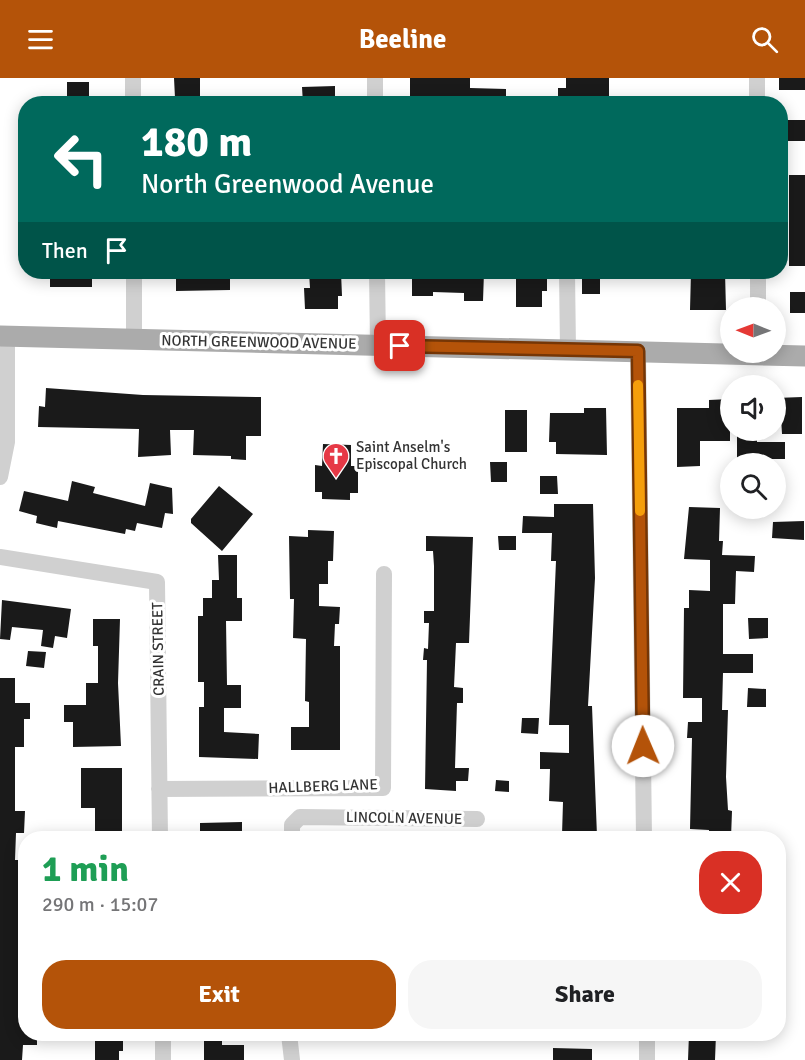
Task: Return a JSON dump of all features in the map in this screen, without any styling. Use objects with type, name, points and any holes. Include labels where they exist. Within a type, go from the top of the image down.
[{"type":"main road","name":"NORTH GREENWOOD AVENUE","points":[[3,336],[720,353]]},
{"type":"main road","name":"NORTH GREENWOOD AVENUE","points":[[786,355],[805,356]]},
{"type":"street","points":[[133,78],[133,96]]},
{"type":"street","points":[[375,78],[375,96]]},
{"type":"street","points":[[757,78],[757,96]]},
{"type":"street","points":[[134,279],[134,339]]},
{"type":"street","points":[[377,279],[378,345]]},
{"type":"street","points":[[567,279],[568,350]]},
{"type":"street","points":[[758,279],[758,297]]},
{"type":"street","points":[[0,477],[7,442],[3,336]]},
{"type":"street","points":[[638,351],[644,831]]},
{"type":"street","name":"CRAIN STREET","points":[[0,557],[157,582],[160,831]]},
{"type":"street","name":"HALLBERG LANE","points":[[159,789],[383,788],[384,574]]},
{"type":"street","name":"LINCOLN AVENUE","points":[[328,788],[330,816]]},
{"type":"street","name":"LINCOLN AVENUE","points":[[292,831],[292,825],[300,817],[477,819]]},
{"type":"street","points":[[163,1041],[163,1060]]},
{"type":"street","points":[[290,1041],[292,1060]]},
{"type":"street","points":[[647,1041],[647,1060]]},
{"type":"building","points":[[174,78],[200,78],[200,96],[175,96]]},
{"type":"building","points":[[410,78],[470,78],[470,88],[506,89],[506,96],[410,96]]},
{"type":"building","points":[[566,78],[609,78],[609,96],[558,96],[558,88],[566,88]]},
{"type":"building","points":[[779,78],[805,78],[805,90],[779,90]]},
{"type":"building","points":[[67,82],[89,82],[89,96],[67,96]]},
{"type":"building","points":[[335,86],[335,96],[303,96],[302,87]]},
{"type":"building","points":[[788,120],[805,120],[805,141],[788,141]]},
{"type":"building","points":[[789,175],[805,175],[805,266],[789,266]]},
{"type":"building","points":[[50,279],[92,279],[92,287],[50,287]]},
{"type":"building","points":[[176,279],[230,279],[230,290],[176,291]]},
{"type":"building","points":[[309,279],[341,279],[342,296],[338,296],[338,309],[305,309],[304,288],[310,288]]},
{"type":"building","points":[[412,279],[484,279],[483,301],[464,301],[464,293],[433,292],[433,296],[412,296]]},
{"type":"building","points":[[516,279],[547,279],[547,291],[542,291],[542,307],[516,307]]},
{"type":"building","points":[[582,279],[600,279],[600,294],[582,294]]},
{"type":"building","points":[[691,279],[725,279],[726,297],[720,297],[720,310],[690,310]]},
{"type":"building","points":[[790,292],[805,292],[805,313],[790,313]]},
{"type":"building","points":[[46,388],[143,395],[261,397],[261,436],[246,436],[246,460],[231,459],[231,456],[193,455],[194,430],[170,430],[171,455],[138,457],[139,429],[38,427],[39,406],[45,407]]},
{"type":"building","points":[[802,397],[802,434],[786,434],[786,398]]},
{"type":"building","points":[[720,399],[720,441],[700,441],[700,466],[677,467],[677,408],[709,408],[709,400]]},
{"type":"building","points":[[584,408],[606,408],[607,455],[556,454],[556,442],[549,442],[550,413],[584,413]]},
{"type":"building","points":[[505,410],[527,410],[527,452],[505,452]]},
{"type":"building","points":[[737,441],[785,442],[785,453],[737,453]]},
{"type":"building","name":"Saint Anselm's Episcopal Church","points":[[323,444],[351,445],[351,466],[358,466],[358,493],[350,493],[350,500],[322,499],[322,492],[315,492],[315,465],[322,466]]},
{"type":"building","points":[[490,462],[507,462],[507,482],[491,482]]},
{"type":"building","points":[[540,476],[557,476],[558,494],[540,494]]},
{"type":"building","points":[[72,481],[95,487],[93,493],[145,506],[150,483],[172,488],[173,514],[165,513],[162,528],[137,523],[135,531],[126,529],[125,534],[58,521],[57,528],[36,523],[37,516],[19,511],[24,491],[68,501]]},
{"type":"building","points":[[219,486],[253,514],[222,551],[191,523],[191,519]]},
{"type":"building","points":[[554,504],[593,504],[595,578],[588,706],[592,706],[597,831],[562,831],[563,802],[549,801],[550,769],[540,769],[540,752],[569,753],[569,725],[549,725],[556,561],[551,561],[552,533],[522,533],[523,516],[554,517]]},
{"type":"building","points":[[689,507],[720,508],[719,541],[723,541],[722,555],[755,556],[754,572],[736,571],[735,604],[723,604],[723,654],[753,654],[753,673],[723,673],[722,710],[728,710],[726,777],[728,810],[732,811],[731,831],[690,829],[692,738],[687,738],[688,722],[702,722],[702,698],[683,698],[684,608],[689,608],[689,590],[710,591],[710,560],[684,559]]},
{"type":"building","points":[[804,521],[804,540],[772,538],[773,522]]},
{"type":"building","points":[[308,530],[334,531],[333,561],[328,561],[328,584],[319,584],[319,606],[340,607],[339,624],[335,624],[334,646],[340,646],[340,750],[291,750],[291,727],[309,727],[309,702],[305,701],[306,639],[293,638],[294,599],[290,599],[289,536],[308,537]]},
{"type":"building","points":[[426,536],[473,537],[469,643],[456,643],[454,687],[463,688],[463,703],[457,703],[455,768],[469,768],[468,781],[456,781],[456,791],[425,789],[427,660],[423,660],[424,648],[428,649],[429,623],[424,623],[424,611],[434,611],[433,551],[426,551]]},
{"type":"building","points":[[498,536],[516,536],[516,550],[499,550]]},
{"type":"building","points":[[218,555],[237,555],[237,598],[242,598],[242,621],[226,621],[227,685],[241,685],[241,708],[224,708],[224,732],[259,734],[258,759],[199,757],[199,707],[204,707],[204,682],[198,682],[198,616],[203,616],[203,598],[212,598],[212,580],[219,580]]},
{"type":"building","points":[[2,600],[71,609],[67,638],[55,636],[53,648],[41,646],[43,630],[12,627],[10,640],[0,639]]},
{"type":"building","points":[[748,618],[768,618],[768,638],[749,639]]},
{"type":"building","points":[[93,619],[120,619],[118,683],[121,746],[73,747],[73,722],[64,722],[64,705],[86,705],[86,683],[98,683],[98,646],[93,646]]},
{"type":"building","points":[[28,651],[46,652],[44,668],[26,666]]},
{"type":"building","points":[[0,678],[15,678],[15,703],[30,703],[30,719],[24,719],[24,747],[15,747],[15,811],[25,811],[24,831],[16,833],[15,860],[18,860],[18,1041],[37,1041],[37,1045],[23,1045],[22,1060],[0,1060]]},
{"type":"building","points":[[748,688],[766,689],[766,707],[747,707]]},
{"type":"building","points":[[522,718],[539,718],[538,734],[521,733]]},
{"type":"building","points":[[81,768],[122,768],[122,831],[95,831],[95,808],[81,808]]},
{"type":"building","points":[[496,780],[509,781],[509,792],[495,791]]},
{"type":"building","points":[[242,822],[242,831],[200,831],[200,823]]},
{"type":"building","points":[[95,1041],[123,1041],[123,1051],[119,1051],[119,1060],[95,1060]]},
{"type":"building","points":[[204,1041],[222,1041],[222,1045],[244,1045],[244,1060],[204,1060]]},
{"type":"building","points":[[689,1041],[716,1041],[715,1060],[688,1060]]},
{"type":"building","points":[[553,1048],[592,1049],[592,1060],[553,1060]]},
{"type":"slow traffic","points":[[638,385],[640,511]]},
{"type":"place","name":"Saint Anselm's Episcopal Church","points":[[336,479]]},
{"type":"route","points":[[400,346],[638,351],[643,746]]}]
